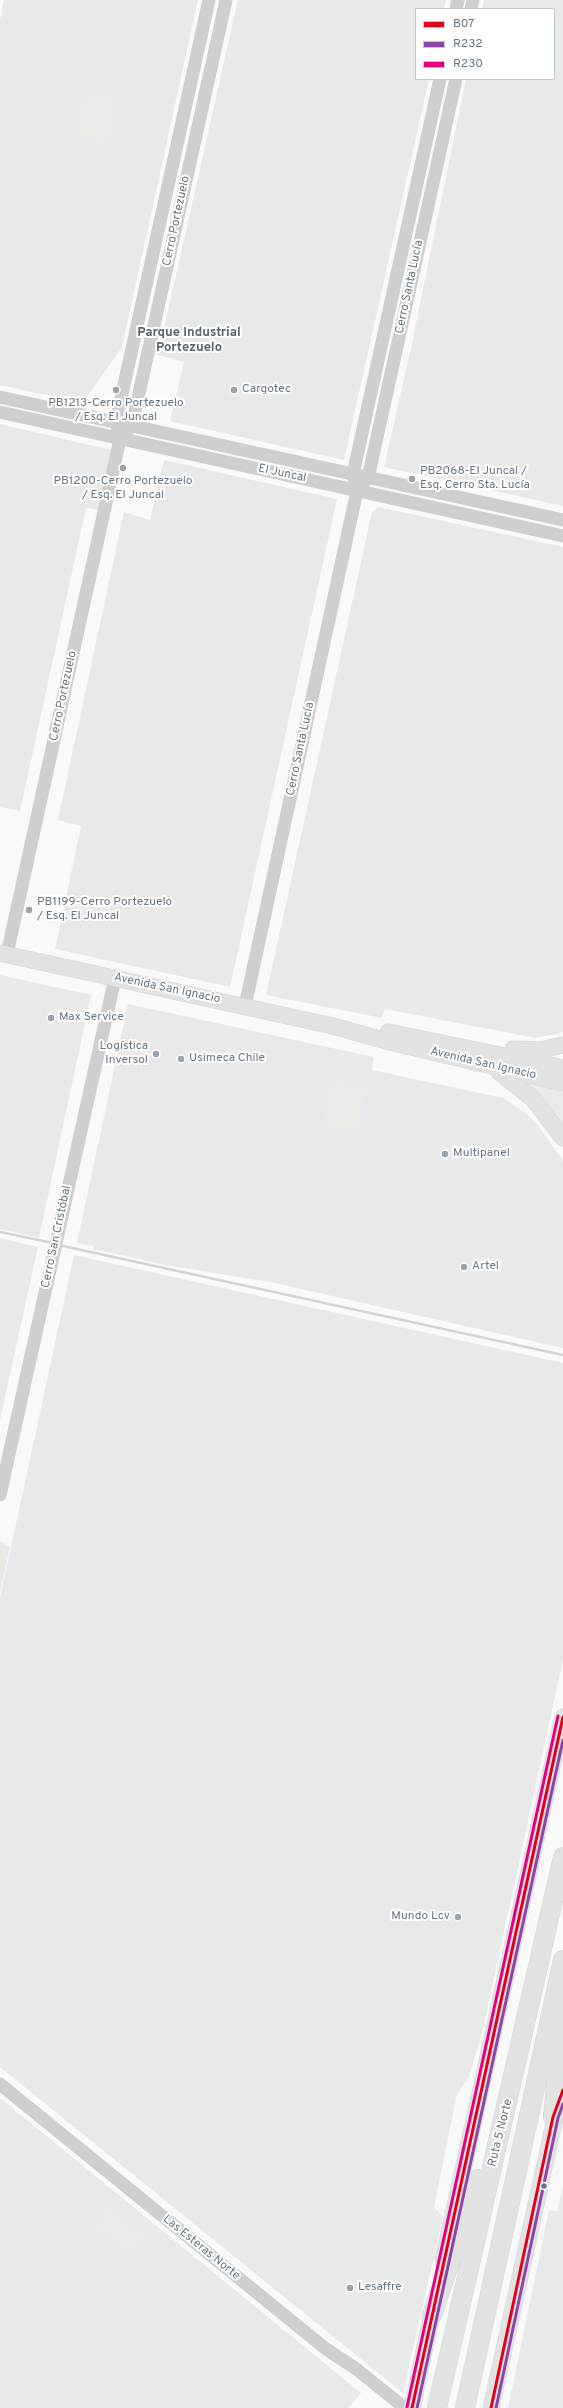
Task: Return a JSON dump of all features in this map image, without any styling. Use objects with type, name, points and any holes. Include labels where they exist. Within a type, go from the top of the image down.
[{"type":"highway","name":"Ruta 5 Norte","points":[[437,2408],[482,2210],[509,2102],[563,1857]]},
{"type":"highway","points":[[562,1965],[563,2001]]},
{"type":"highway","name":"Ruta 5 Norte","points":[[465,2408],[562,1965]]},
{"type":"highway","points":[[553,2117],[563,2010]]},
{"type":"highway","points":[[432,2315],[469,2206],[509,2102]]},
{"type":"main road","name":"Avenida San Ignacio","points":[[3,954],[333,1026],[390,1042],[563,1083]]},
{"type":"main road","name":"Avenida San Ignacio","points":[[333,1026],[378,1030],[481,1049],[563,1068]]},
{"type":"main road","points":[[481,1049],[500,1048],[541,1050],[563,1045]]},
{"type":"main road","points":[[493,1067],[533,1099],[563,1138]]},
{"type":"main road","points":[[412,2408],[563,1717]]},
{"type":"main road","points":[[491,2408],[553,2117],[563,2090]]},
{"type":"street","name":"Cerro Portezuelo","points":[[3,954],[120,439],[116,422],[209,0]]},
{"type":"street","name":"Cerro Portezuelo","points":[[120,439],[132,425],[226,0]]},
{"type":"street","name":"Cerro Santa Lucía","points":[[245,1006],[357,491],[353,474],[440,80]]},
{"type":"street","name":"Cerro Santa Lucía","points":[[357,491],[368,478],[456,80]]},
{"type":"street","name":"El Juncal","points":[[0,397],[563,520]]},
{"type":"street","name":"El Juncal","points":[[0,412],[563,536]]},
{"type":"street","name":"Cerro San Cristóbal","points":[[0,1495],[115,978]]},
{"type":"street","name":"Las Esteras Norte","points":[[0,2084],[326,2349],[355,2368],[405,2408]]},
{"type":"shaded area","points":[[4,0],[198,0],[122,347],[83,403],[0,385],[0,20]]},
{"type":"shaded area","points":[[238,0],[446,0],[444,8],[415,8],[415,80],[429,80],[344,460],[170,421],[184,362],[158,355]]},
{"type":"shaded area","points":[[484,0],[563,0],[563,506],[384,467],[411,348],[466,80],[555,80],[555,8],[482,8]]},
{"type":"shaded area","points":[[87,91],[117,98],[107,142],[77,136]]},
{"type":"shaded area","points":[[0,424],[111,450],[98,510],[86,508],[20,811],[0,807]]},
{"type":"shaded area","points":[[164,460],[337,499],[230,987],[55,949],[81,826],[58,820],[124,512],[150,520]]},
{"type":"shaded area","points":[[379,507],[563,547],[563,1032],[536,1038],[385,1009],[382,1018],[266,995],[372,512]]},
{"type":"shaded area","points":[[0,975],[91,995],[39,1238],[0,1229]]},
{"type":"shaded area","points":[[128,1004],[374,1057],[372,1070],[503,1098],[523,1111],[537,1124],[563,1161],[563,1348],[270,1282],[166,1265],[93,1249],[93,1246],[77,1243]]},
{"type":"shaded area","points":[[331,1081],[367,1090],[358,1131],[322,1123]]},
{"type":"shaded area","points":[[522,1081],[563,1092],[563,1133]]},
{"type":"shaded area","points":[[0,1238],[38,1247],[0,1420]]},
{"type":"shaded area","points":[[74,1255],[563,1363],[563,1659],[483,2029],[469,2077],[457,2094],[434,2207],[443,2217],[403,2393],[0,2067],[0,1598]]},
{"type":"shaded area","points":[[0,1541],[10,1547],[0,1592]]},
{"type":"shaded area","points":[[0,2098],[361,2393],[348,2408],[0,2408]]},
{"type":"shaded area","points":[[563,2185],[563,2408],[508,2408],[549,2210],[557,2211]]},
{"type":"shaded area","points":[[109,2208],[144,2237],[130,2254],[95,2226]]},
{"type":"waterway","points":[[0,1232],[48,1242]]},
{"type":"waterway","points":[[63,1246],[563,1355]]},
{"type":"transit line","name":"R230","points":[[407,2407],[558,1716]]},
{"type":"transit line","name":"B07","points":[[412,2408],[563,1717]]},
{"type":"transit line","name":"R232","points":[[417,2408],[563,1740]]},
{"type":"transit line","name":"B07","points":[[491,2408],[553,2117],[563,2090]]},
{"type":"transit line","name":"R232","points":[[496,2408],[558,2118],[563,2104]]},
{"type":"place","name":"PB1213-Cerro Portezuelo / Esq. El Juncal","points":[[116,390]]},
{"type":"place","name":"Cargotec","points":[[234,390]]},
{"type":"place","name":"PB1200-Cerro Portezuelo / Esq. El Juncal","points":[[123,468]]},
{"type":"place","name":"PB2068-El Juncal / Esq. Cerro Sta. Lucía","points":[[412,479]]},
{"type":"place","name":"PB1199-Cerro Portezuelo / Esq. El Juncal","points":[[29,910]]},
{"type":"place","name":"Max Service","points":[[51,1018]]},
{"type":"place","name":"Logística Inversol","points":[[156,1054]]},
{"type":"place","name":"Usimeca Chile","points":[[181,1059]]},
{"type":"place","name":"Multipanel","points":[[445,1154]]},
{"type":"place","name":"Artel","points":[[464,1267]]},
{"type":"place","name":"Mundo Lcv","points":[[458,1917]]},
{"type":"place","name":"Lesaffre","points":[[350,2288]]},
{"type":"district","name":"Parque Industrial Portezuelo","points":[[189,340]]}]
